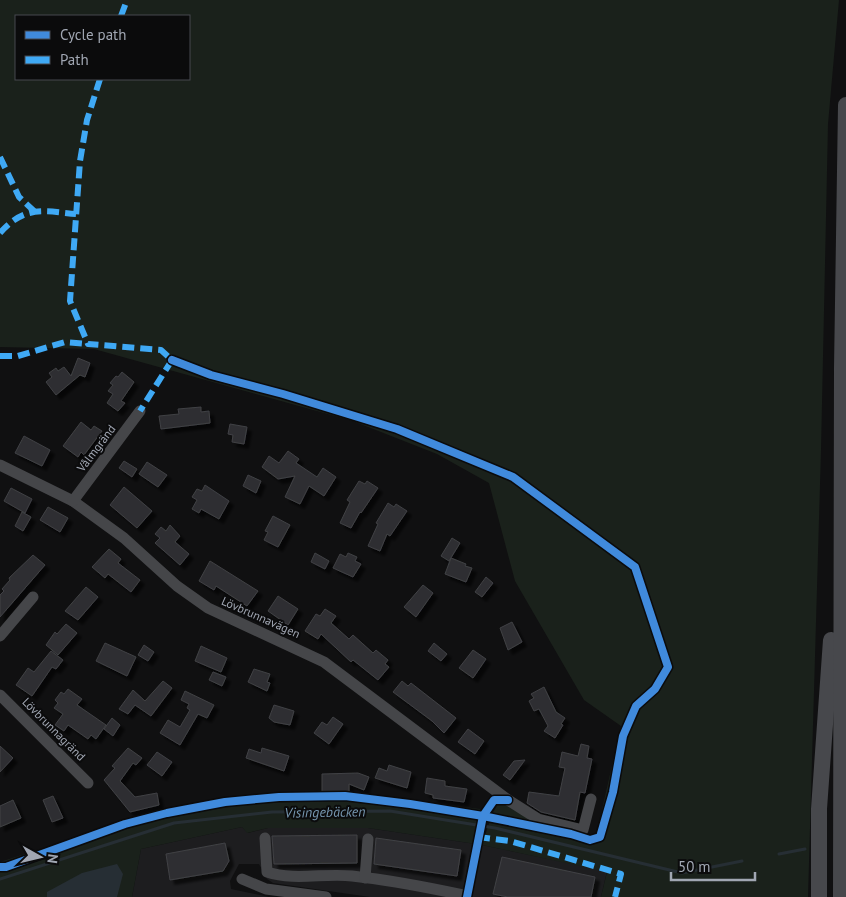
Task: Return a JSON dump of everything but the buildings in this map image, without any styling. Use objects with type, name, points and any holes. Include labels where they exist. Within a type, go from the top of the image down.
[{"type":"highway","points":[[841,897],[842,369],[846,104]]},
{"type":"highway","points":[[819,897],[819,809],[830,657],[832,458],[842,369]]},
{"type":"street","name":"Vålmgränd","points":[[73,501],[140,411]]},
{"type":"street","name":"Lövbrunnavägen","points":[[0,465],[73,501],[124,538],[188,595],[218,614],[283,641],[324,662],[508,800],[538,819],[583,830],[591,799]]},
{"type":"street","points":[[0,636],[33,597]]},
{"type":"street","name":"Lövbrunnagränd","points":[[0,695],[88,783]]},
{"type":"street","points":[[265,838],[267,872],[314,877],[350,876],[419,892],[463,895]]},
{"type":"street","points":[[365,878],[368,838]]},
{"type":"street","points":[[313,895],[314,877]]},
{"type":"street","points":[[242,879],[266,889],[326,897]]},
{"type":"shaded area","points":[[0,0],[839,0],[828,124],[808,897],[601,897],[607,872],[482,845],[492,814],[498,804],[507,804],[532,822],[596,836],[621,726],[584,700],[515,581],[489,483],[437,454],[353,421],[94,349],[0,347]]},
{"type":"shaded area","points":[[349,792],[480,809],[476,844],[368,828],[268,828],[247,833],[242,827],[141,849],[132,897],[0,897],[0,862],[127,821],[184,805],[253,795]]},
{"type":"shaded area","points":[[242,827],[248,833],[268,828],[368,828],[476,844],[463,897],[370,897],[273,883],[267,879],[259,864],[239,864],[230,881],[231,889],[269,897],[132,897],[141,849]]},
{"type":"shaded area","points":[[482,845],[607,871],[601,897],[472,897]]},
{"type":"shaded area","points":[[117,864],[123,874],[117,897],[47,897],[47,892],[82,873]]},
{"type":"waterway","name":"Visingebäcken","points":[[0,879],[174,823],[272,812],[390,811],[495,828],[682,873],[742,861]]},
{"type":"waterway","name":"Visingebäcken","points":[[779,854],[805,849]]},
{"type":"marked path","points":[[121,15],[127,0]]},
{"type":"marked path","points":[[100,80],[87,120],[80,161],[70,301],[88,344],[161,350],[172,360],[140,411]]},
{"type":"marked path","points":[[0,157],[19,197],[34,211]]},
{"type":"marked path","points":[[0,233],[9,224],[26,214],[44,211],[76,214]]},
{"type":"marked path","points":[[0,356],[18,356],[65,342],[88,344]]},
{"type":"marked path","points":[[478,837],[510,841],[621,874],[615,897]]},
{"type":"cycle path","points":[[0,867],[6,867],[125,824],[167,813],[225,802],[279,797],[345,796],[410,804],[483,816],[571,834],[590,840],[600,837],[613,792],[623,736],[636,706],[655,689],[668,667],[635,567],[513,477],[397,429],[283,394],[211,375],[172,360]]},
{"type":"cycle path","points":[[467,897],[483,816],[494,800],[508,800]]}]
